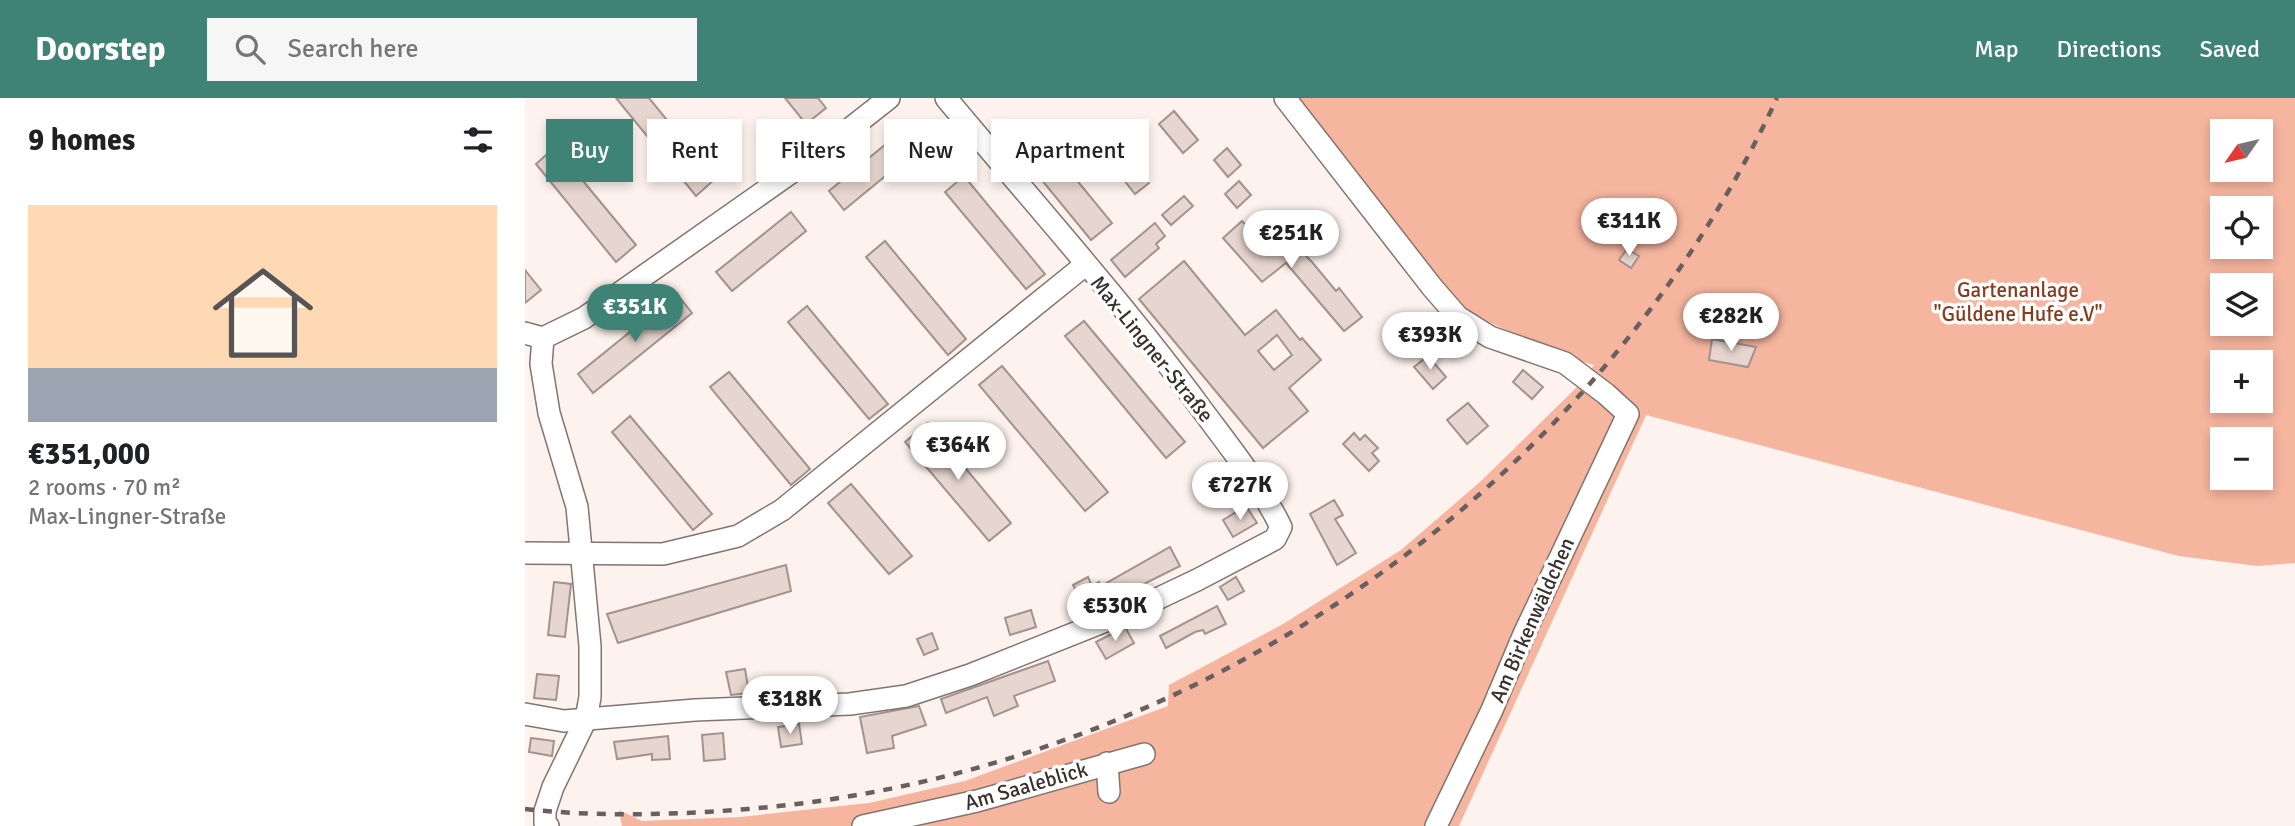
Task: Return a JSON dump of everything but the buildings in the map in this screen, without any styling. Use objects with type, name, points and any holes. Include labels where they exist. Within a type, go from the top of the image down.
[{"type":"street","points":[[548,826],[545,823],[545,811],[550,794],[586,719],[590,697],[590,646],[577,507],[549,413],[534,335],[584,318],[819,153],[890,98]]},
{"type":"street","name":"Max-Lingner-Straße","points":[[586,719],[695,710],[851,704],[906,696],[970,675],[1138,608],[1275,539],[1281,527],[1244,467],[1170,367],[946,98]]},
{"type":"street","name":"Am Birkenwäldchen","points":[[1285,98],[1458,317],[1490,337],[1565,363],[1628,414],[1436,826]]},
{"type":"street","name":"Max-Lingner-Straße","points":[[525,553],[663,554],[738,536],[782,510],[1085,265]]},
{"type":"street","points":[[525,714],[564,721],[586,719]]},
{"type":"street","name":"Am Saaleblick","points":[[863,826],[977,802],[1144,754]]},
{"type":"street","points":[[1107,763],[1109,792]]},
{"type":"green space","name":"Gartenanlage \"Güldene Hufe e.V\"","points":[[1295,98],[2295,98],[2295,563],[2257,566],[2179,556],[1646,415],[1459,826],[622,826],[619,810],[642,821],[740,817],[869,803],[965,781],[1168,706],[1169,685],[1283,624],[1401,550],[1480,482],[1580,384],[1594,365],[1559,355],[1466,311],[1361,185]]},
{"type":"railway","points":[[525,809],[609,814],[720,811],[910,785],[1067,739],[1217,674],[1357,590],[1485,489],[1599,373],[1697,242],[1777,98]]}]
